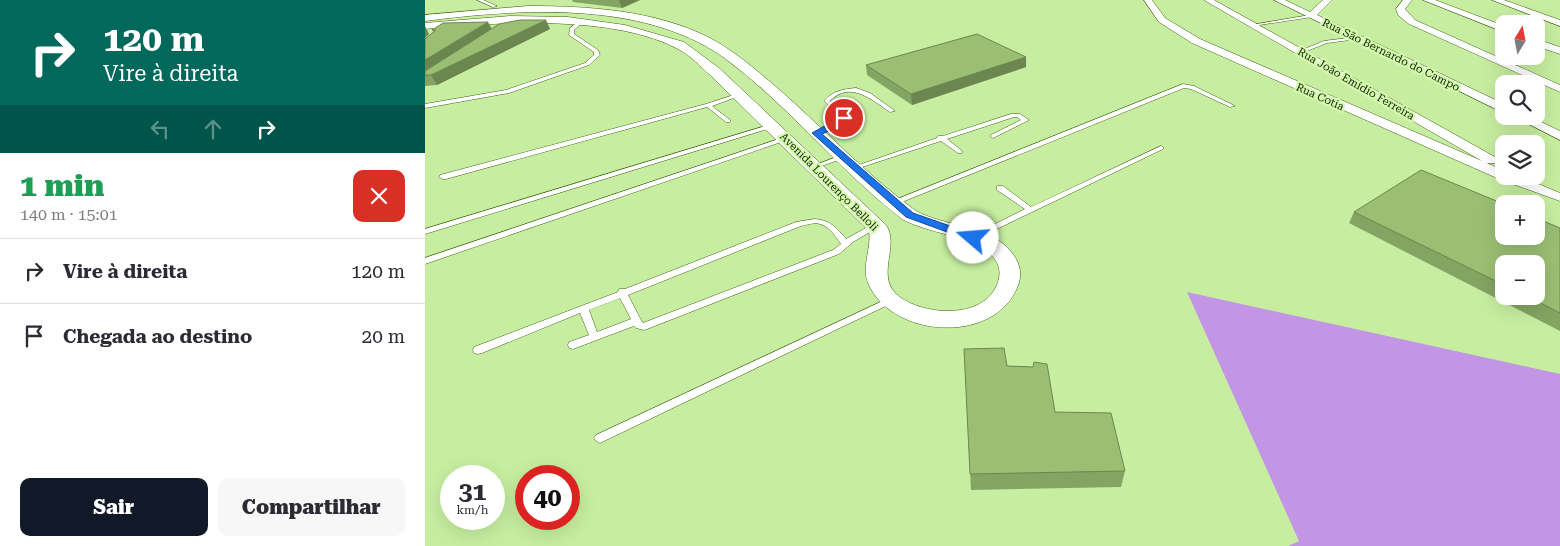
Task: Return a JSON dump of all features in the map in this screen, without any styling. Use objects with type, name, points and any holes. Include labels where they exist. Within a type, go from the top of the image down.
[{"type":"street","points":[[467,22],[464,20],[465,17],[478,6],[495,6],[517,0]]},
{"type":"street","name":"Rua Cotia","points":[[1148,0],[1161,20],[1196,40],[1495,172]]},
{"type":"street","name":"Rua João Emídio Ferreira","points":[[1208,0],[1495,163]]},
{"type":"street","name":"Rua São Bernardo do Campo","points":[[1278,0],[1495,105]]},
{"type":"street","points":[[1310,16],[1320,10],[1328,0]]},
{"type":"street","points":[[1408,0],[1400,9],[1403,17],[1560,89]]},
{"type":"street","points":[[1427,0],[1495,26]]},
{"type":"street","points":[[1496,0],[1560,23]]},
{"type":"street","points":[[532,21],[547,15],[549,12],[548,4]]},
{"type":"street","name":"Avenida Lourenço Belloli","points":[[425,18],[478,6],[548,4],[676,29],[713,45],[754,75],[854,168],[910,215],[921,221],[990,244],[1004,256],[1011,268],[1008,287],[1001,299],[989,309],[971,316],[921,318],[899,310],[889,301],[878,282],[881,238],[876,226],[739,95],[687,49],[681,46],[626,28],[580,23],[532,21],[467,22],[425,26]]},
{"type":"street","points":[[580,23],[598,14]]},
{"type":"street","points":[[1489,57],[1495,56]]},
{"type":"street","points":[[1537,125],[1560,136]]},
{"type":"street","name":"Rua Cotia","points":[[1526,185],[1559,198]]},
{"type":"street","points":[[1535,185],[1559,198]]},
{"type":"lane","points":[[1253,25],[1310,16]]},
{"type":"lane","points":[[425,106],[507,92],[587,64],[597,55],[597,51],[571,35],[572,29],[580,23]]},
{"type":"lane","points":[[1300,52],[1327,42],[1356,38]]},
{"type":"lane","points":[[894,202],[1183,86],[1192,87],[1232,106]]},
{"type":"lane","points":[[816,133],[843,120],[844,118],[827,101],[833,95],[850,89],[862,90],[892,111]]},
{"type":"lane","points":[[443,177],[739,95]]},
{"type":"lane","points":[[708,105],[728,121]]},
{"type":"lane","points":[[854,168],[940,137],[1015,114],[1026,120],[993,136]]},
{"type":"lane","points":[[425,232],[772,126]]},
{"type":"lane","points":[[940,137],[960,152]]},
{"type":"lane","points":[[425,261],[785,139]]},
{"type":"lane","points":[[973,238],[1161,148]]},
{"type":"lane","points":[[815,167],[842,157]]},
{"type":"lane","points":[[1000,188],[1031,210]]},
{"type":"lane","points":[[478,350],[799,224],[815,220],[831,225],[845,244]]},
{"type":"lane","points":[[622,292],[635,321],[639,326],[644,327],[836,252],[845,244],[876,226]]},
{"type":"lane","points":[[600,438],[889,301]]},
{"type":"lane","points":[[583,308],[594,336]]},
{"type":"lane","points":[[573,345],[635,321]]},
{"type":"shaded area","points":[[1187,292],[1560,374],[1560,546],[1288,546],[1299,541]]},
{"type":"building","points":[[520,20],[546,20],[431,75],[425,75],[425,71],[499,24]]},
{"type":"building","points":[[488,22],[425,60],[425,39],[436,30],[432,30],[443,23]]},
{"type":"building","points":[[977,34],[1026,57],[911,94],[866,65]]},
{"type":"building","points":[[1421,170],[1495,200],[1495,245],[1545,245],[1545,222],[1560,228],[1560,313],[1544,305],[1545,255],[1495,255],[1495,281],[1354,212]]},
{"type":"building","points":[[1004,348],[1007,366],[1033,367],[1034,362],[1047,364],[1055,412],[1111,413],[1125,471],[970,474],[964,349]]},
{"type":"route","points":[[844,118],[842,122],[816,133],[910,215],[921,221],[973,238]]}]
